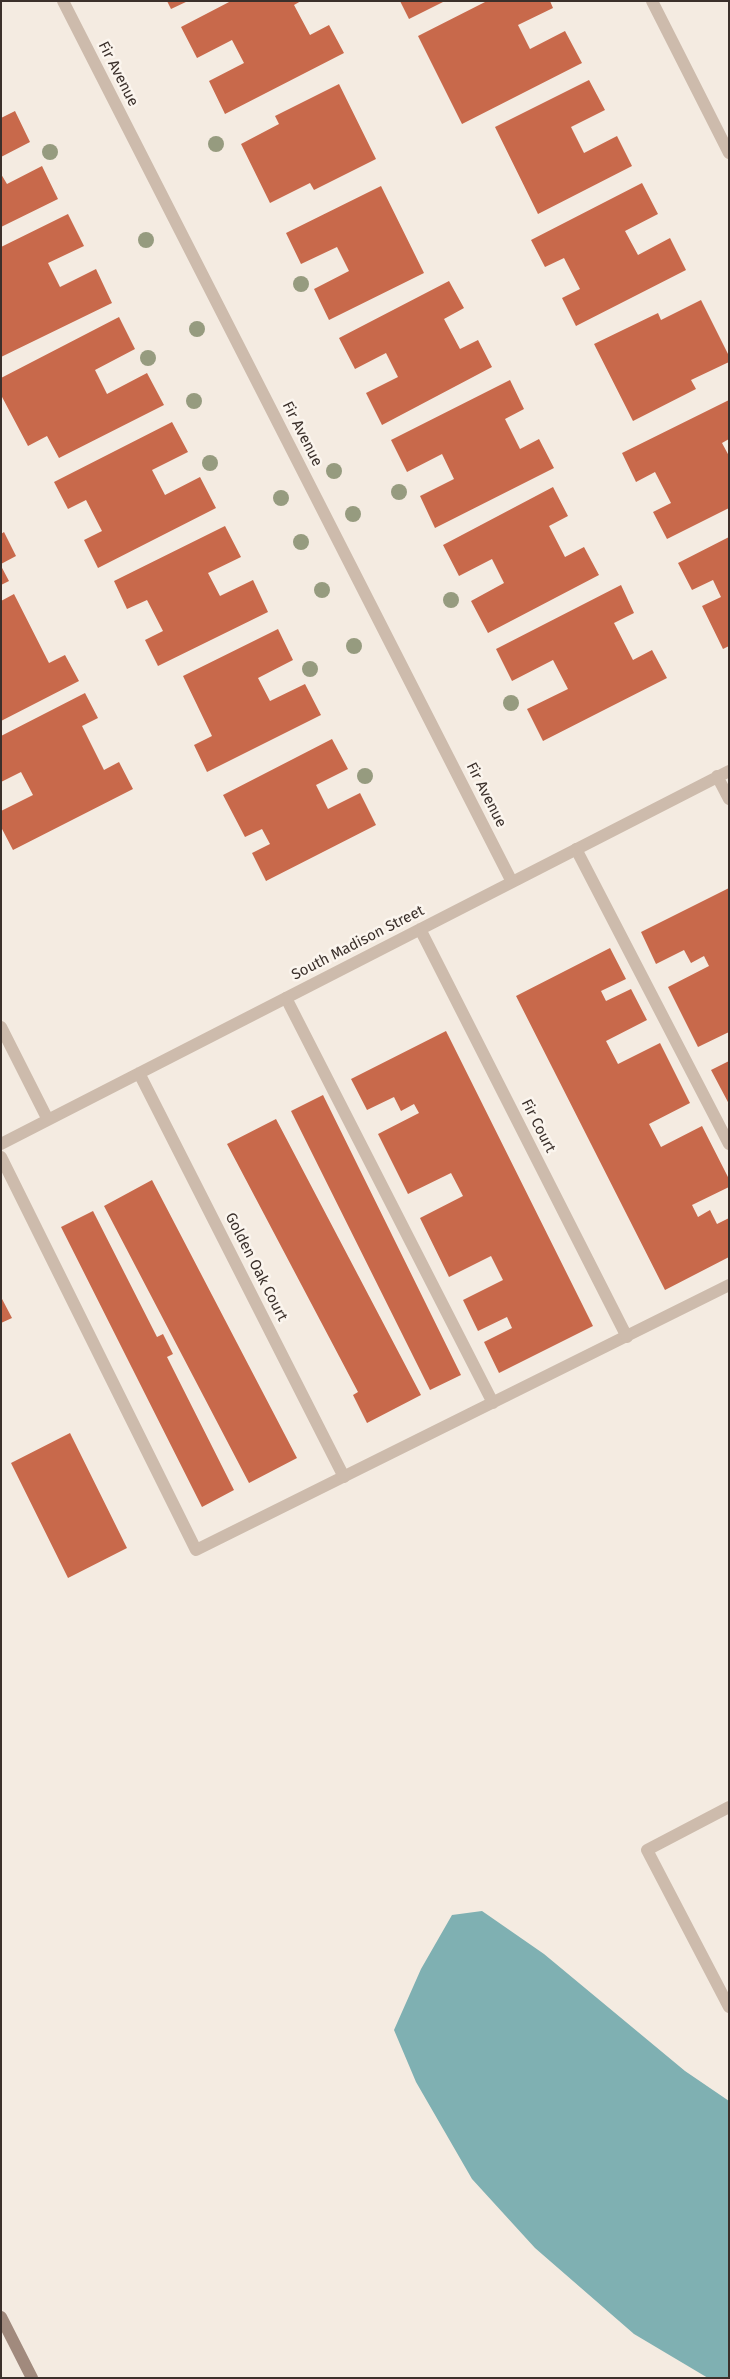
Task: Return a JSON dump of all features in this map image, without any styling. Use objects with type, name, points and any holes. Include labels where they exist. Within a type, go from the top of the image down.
[{"type":"street","name":"Fir Avenue","points":[[63,1],[512,882]]},
{"type":"street","points":[[652,1],[729,153]]},
{"type":"street","name":"South Madison Street","points":[[1,1144],[723,773]]},
{"type":"street","points":[[723,773],[729,799]]},
{"type":"street","points":[[576,849],[729,1144]]},
{"type":"street","name":"Fir Court","points":[[420,929],[628,1337]]},
{"type":"street","points":[[286,998],[493,1403]]},
{"type":"street","points":[[1,1027],[48,1120]]},
{"type":"street","name":"Golden Oak Court","points":[[139,1073],[344,1477]]},
{"type":"street","points":[[1,1157],[196,1550],[729,1286]]},
{"type":"street","points":[[729,1807],[647,1850],[729,2007]]},
{"type":"street","points":[[1,2317],[32,2378]]},
{"type":"water","points":[[482,1911],[544,1954],[685,2071],[729,2101],[729,2378],[708,2378],[634,2334],[535,2248],[472,2179],[416,2082],[394,2030],[421,1969],[452,1915]]},
{"type":"building","points":[[167,1],[188,1],[171,9]]},
{"type":"building","points":[[231,1],[301,1],[294,5],[310,35],[329,25],[344,53],[225,114],[209,81],[244,63],[232,40],[197,58],[181,27]]},
{"type":"building","points":[[400,1],[445,1],[409,19]]},
{"type":"building","points":[[487,1],[550,1],[553,8],[518,25],[530,49],[565,31],[582,63],[462,124],[418,36]]},
{"type":"building","points":[[589,80],[605,110],[571,127],[584,153],[617,136],[632,166],[538,214],[495,127]]},
{"type":"building","points":[[339,84],[376,159],[314,190],[310,183],[270,203],[241,144],[279,124],[275,116]]},
{"type":"building","points":[[15,111],[30,142],[1,157],[1,118]]},
{"type":"building","points":[[42,166],[58,199],[1,227],[1,174],[7,184]]},
{"type":"building","points":[[642,183],[658,214],[625,231],[638,255],[670,238],[686,270],[576,326],[562,298],[580,289],[564,258],[545,267],[531,240]]},
{"type":"building","points":[[381,186],[424,273],[329,320],[314,289],[349,271],[337,247],[301,264],[286,233]]},
{"type":"building","points":[[68,214],[84,246],[48,263],[60,287],[96,269],[112,303],[1,357],[1,247]]},
{"type":"building","points":[[449,281],[464,308],[444,319],[460,349],[478,340],[492,367],[382,425],[366,393],[398,377],[386,353],[355,369],[339,338]]},
{"type":"building","points":[[701,300],[729,356],[729,362],[691,380],[696,389],[633,421],[594,344],[658,313],[661,320]]},
{"type":"building","points":[[119,317],[135,349],[95,370],[107,394],[147,373],[164,405],[59,458],[47,436],[28,446],[1,395],[1,378]]},
{"type":"building","points":[[510,380],[524,409],[505,419],[520,449],[539,439],[554,468],[435,528],[420,496],[454,479],[442,454],[407,472],[391,440]]},
{"type":"building","points":[[729,400],[729,439],[722,443],[729,456],[729,508],[667,539],[653,512],[671,503],[655,472],[636,482],[622,453]]},
{"type":"building","points":[[172,422],[188,452],[152,470],[165,495],[200,477],[216,508],[98,568],[84,540],[102,531],[86,500],[68,509],[54,482]]},
{"type":"building","points":[[553,487],[568,516],[549,526],[565,557],[584,547],[599,575],[488,633],[471,601],[504,583],[492,559],[459,576],[443,545]]},
{"type":"building","points":[[225,526],[241,557],[208,573],[220,596],[253,580],[268,612],[158,666],[145,640],[163,631],[147,600],[127,609],[114,581]]},
{"type":"building","points":[[4,532],[16,556],[1,564],[1,534]]},
{"type":"building","points":[[729,537],[729,646],[723,649],[702,606],[721,597],[713,580],[692,590],[678,563]]},
{"type":"building","points":[[1,566],[9,581],[1,585]]},
{"type":"building","points":[[621,585],[634,613],[614,623],[633,660],[652,650],[667,678],[543,741],[527,709],[568,689],[553,660],[512,681],[496,649]]},
{"type":"building","points":[[14,594],[49,663],[65,655],[79,681],[1,721],[1,601]]},
{"type":"building","points":[[278,629],[293,660],[258,678],[270,701],[305,684],[321,715],[207,772],[194,745],[212,736],[183,676]]},
{"type":"building","points":[[85,693],[98,718],[82,726],[104,770],[119,762],[133,789],[13,850],[1,827],[1,811],[33,795],[21,772],[1,782],[1,736]]},
{"type":"building","points":[[332,739],[348,769],[316,785],[328,809],[360,793],[376,825],[266,881],[252,853],[270,844],[262,829],[245,837],[223,795]]},
{"type":"building","points":[[729,888],[729,1032],[698,1047],[668,987],[709,966],[704,956],[691,963],[684,950],[656,964],[641,932]]},
{"type":"building","points":[[610,948],[626,979],[601,991],[606,1001],[631,989],[647,1020],[606,1041],[618,1064],[660,1043],[690,1103],[649,1124],[661,1147],[702,1126],[729,1179],[729,1187],[692,1205],[698,1217],[710,1210],[717,1224],[729,1218],[729,1257],[665,1290],[516,996]]},
{"type":"building","points":[[446,1031],[593,1326],[499,1373],[484,1342],[512,1328],[507,1317],[478,1331],[463,1300],[503,1280],[491,1256],[449,1277],[420,1218],[463,1196],[451,1173],[408,1194],[378,1134],[419,1113],[414,1104],[401,1111],[394,1097],[367,1110],[351,1079]]},
{"type":"building","points":[[729,1061],[729,1104],[711,1070]]},
{"type":"building","points":[[323,1095],[461,1375],[430,1390],[291,1111]]},
{"type":"building","points":[[276,1119],[421,1395],[367,1423],[353,1395],[358,1392],[227,1144]]},
{"type":"building","points":[[152,1180],[297,1458],[249,1483],[104,1206]]},
{"type":"building","points":[[93,1211],[157,1337],[163,1334],[173,1354],[167,1357],[234,1490],[202,1507],[61,1227]]},
{"type":"building","points":[[1,1297],[12,1318],[1,1323]]},
{"type":"building","points":[[70,1433],[127,1548],[68,1578],[11,1463]]}]
